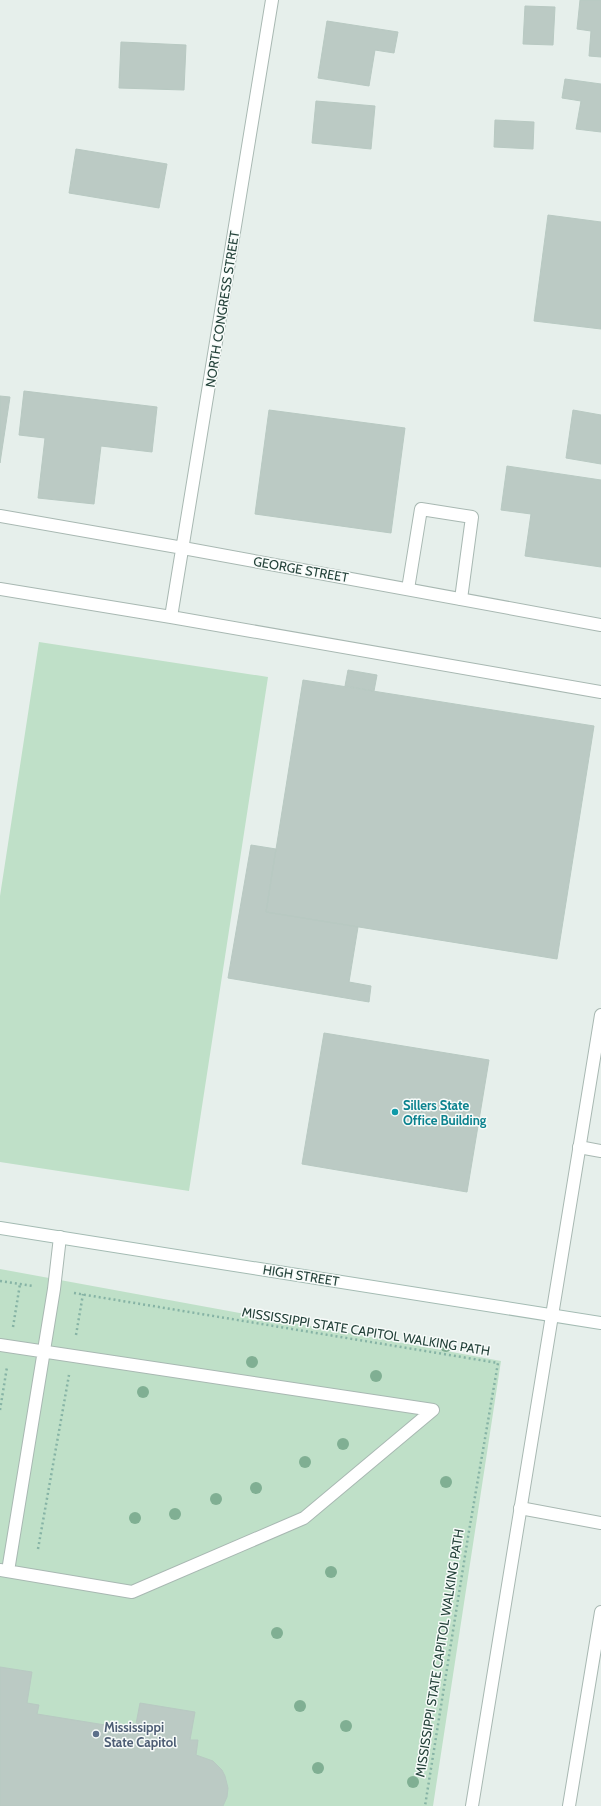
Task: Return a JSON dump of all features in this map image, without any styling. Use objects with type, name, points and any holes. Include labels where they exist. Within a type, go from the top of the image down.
[{"type":"street","name":"NORTH CONGRESS STREET","points":[[171,617],[272,0]]},
{"type":"street","points":[[408,589],[421,509],[472,517],[461,599]]},
{"type":"street","name":"GEORGE STREET","points":[[0,516],[601,625]]},
{"type":"street","points":[[0,589],[171,617],[601,692]]},
{"type":"street","points":[[472,1806],[601,1015]]},
{"type":"street","points":[[579,1147],[601,1151]]},
{"type":"street","name":"HIGH STREET","points":[[0,1228],[601,1323]]},
{"type":"street","points":[[0,1345],[44,1352],[72,1357],[433,1410],[304,1518],[132,1592],[4,1571],[44,1352],[54,1289],[60,1237]]},
{"type":"street","points":[[520,1508],[601,1523]]},
{"type":"street","points":[[569,1806],[601,1612]]},
{"type":"path","name":"MISSISSIPPI STATE CAPITOL WALKING PATH","points":[[0,1281],[498,1363],[424,1806]]},
{"type":"path","points":[[38,1549],[83,1294]]},
{"type":"green space","points":[[39,642],[268,677],[189,1191],[0,1162],[0,896]]},
{"type":"green space","points":[[0,1269],[501,1361],[433,1806],[0,1806]]},
{"type":"building","points":[[580,0],[601,0],[601,57],[589,56],[591,31],[577,29]]},
{"type":"building","points":[[525,6],[555,7],[553,45],[523,44]]},
{"type":"building","points":[[327,21],[398,32],[394,53],[375,50],[369,86],[318,78]]},
{"type":"building","points":[[121,42],[186,45],[184,90],[119,88]]},
{"type":"building","points":[[565,79],[601,84],[601,132],[576,129],[581,101],[562,98]]},
{"type":"building","points":[[316,101],[375,106],[371,149],[312,143]]},
{"type":"building","points":[[495,120],[534,122],[533,149],[494,147]]},
{"type":"building","points":[[76,149],[167,164],[159,208],[69,193]]},
{"type":"building","points":[[548,215],[601,222],[601,329],[534,321]]},
{"type":"building","points":[[24,391],[157,407],[152,452],[101,446],[94,504],[38,498],[45,438],[19,435]]},
{"type":"building","points":[[0,396],[10,397],[0,463]]},
{"type":"building","points":[[269,410],[405,428],[391,533],[255,514]]},
{"type":"building","points":[[573,410],[601,415],[601,464],[566,458]]},
{"type":"building","points":[[507,466],[601,480],[601,567],[525,556],[531,514],[501,510]]},
{"type":"building","points":[[348,670],[377,675],[374,691],[345,686]]},
{"type":"building","points":[[303,680],[594,726],[557,959],[266,912]]},
{"type":"building","points":[[251,845],[276,849],[266,912],[358,927],[349,982],[371,986],[369,1002],[228,978]]},
{"type":"building","name":"Sillers State Office Building","points":[[324,1033],[489,1060],[467,1192],[302,1164]]},
{"type":"building","name":"Mississippi State Capitol","points":[[0,1667],[32,1672],[27,1703],[39,1705],[37,1714],[130,1729],[130,1723],[136,1724],[140,1703],[195,1712],[190,1740],[198,1740],[196,1755],[213,1761],[222,1770],[225,1776],[228,1788],[227,1797],[223,1806],[0,1806]]},
{"type":"place","name":"Sillers State Office Building","points":[[395,1112]]},
{"type":"place","name":"Mississippi State Capitol","points":[[96,1734]]}]
